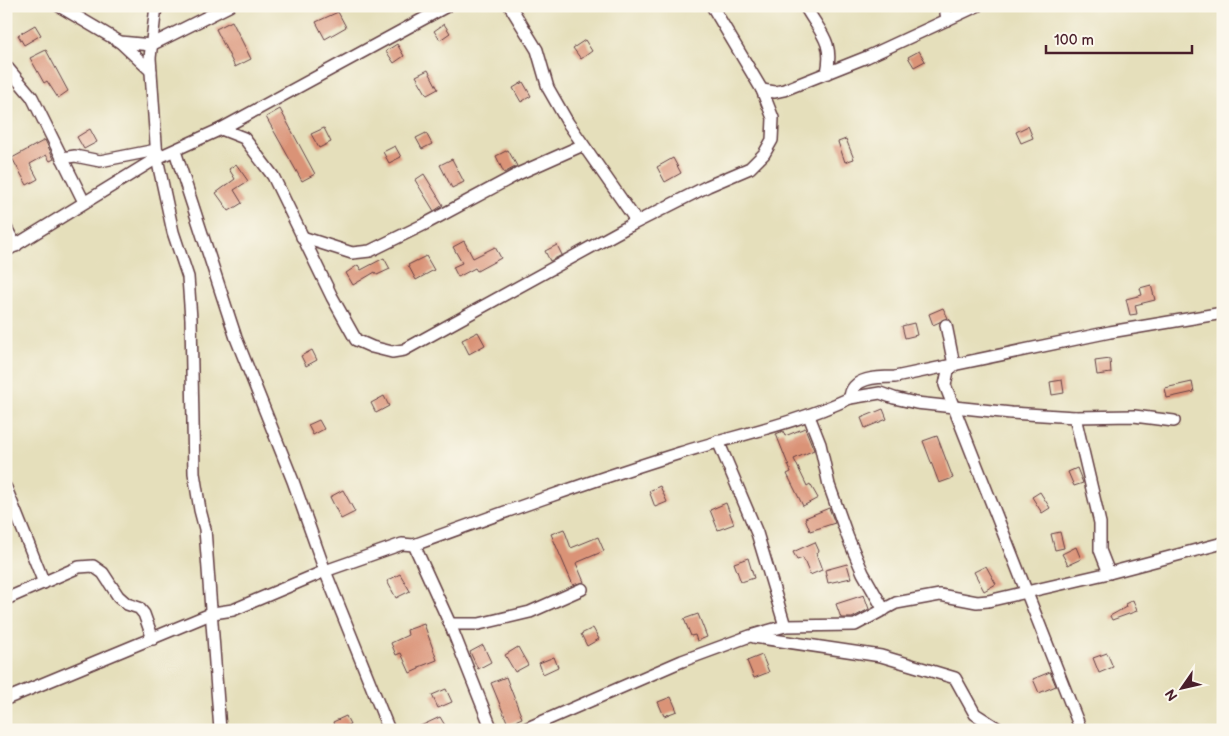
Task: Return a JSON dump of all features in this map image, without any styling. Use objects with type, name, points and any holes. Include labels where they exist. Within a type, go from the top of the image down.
[{"type":"street","points":[[60,6],[86,24],[120,42],[151,71]]},
{"type":"street","points":[[156,6],[151,45],[151,71],[157,154],[173,232],[188,277],[191,319],[194,473],[205,529],[213,613],[220,730]]},
{"type":"street","points":[[120,42],[151,45],[229,6]]},
{"type":"street","points":[[62,158],[75,156],[100,161],[174,151],[221,129],[447,6]]},
{"type":"street","points":[[510,6],[537,50],[548,88],[583,145],[633,216],[634,221],[631,225]]},
{"type":"street","points":[[221,129],[244,138],[250,143],[273,176],[356,340],[372,347],[392,352],[417,344],[631,225],[708,186],[750,168],[764,154],[772,140],[773,118],[762,90],[712,6]]},
{"type":"street","points":[[806,6],[828,44],[830,56],[827,73]]},
{"type":"street","points":[[945,6],[947,20]]},
{"type":"street","points":[[762,90],[774,92],[784,90],[827,73],[977,6]]},
{"type":"street","points":[[6,66],[32,97],[84,202]]},
{"type":"street","points":[[302,236],[352,253],[370,251],[520,173],[583,145]]},
{"type":"street","points":[[174,151],[236,338],[293,481],[325,571],[389,730]]},
{"type":"street","points":[[6,228],[11,248],[157,154]]},
{"type":"street","points":[[850,398],[852,388],[858,382],[880,377],[895,377],[1110,332],[1223,314]]},
{"type":"street","points":[[946,325],[954,365]]},
{"type":"street","points":[[954,365],[948,371],[945,385],[952,406],[1028,591],[1081,730]]},
{"type":"street","points":[[6,699],[213,613],[233,610],[325,571],[389,547],[402,544],[414,545],[604,477],[718,441],[809,416],[850,398],[880,392],[894,398],[916,403],[1011,413],[1075,417],[1134,416],[1174,421]]},
{"type":"street","points":[[809,416],[820,444],[829,485],[848,538],[863,573],[884,610]]},
{"type":"street","points":[[1075,417],[1100,523],[1100,550],[1109,573]]},
{"type":"street","points":[[718,441],[757,533],[785,626]]},
{"type":"street","points":[[6,488],[44,584]]},
{"type":"street","points":[[523,730],[614,689],[750,636],[785,626],[856,625],[896,603],[940,595],[977,602],[1109,573],[1223,543]]},
{"type":"street","points":[[414,545],[450,624],[492,730]]},
{"type":"street","points":[[6,599],[44,584],[79,567],[93,566],[103,572],[118,596],[127,604],[138,608],[144,614],[153,638]]},
{"type":"street","points":[[450,624],[479,624],[530,612],[582,589]]},
{"type":"street","points":[[750,636],[881,656],[955,678],[975,714],[1000,730]]},
{"type":"building","points":[[338,12],[346,27],[325,39],[316,22]]},
{"type":"building","points":[[232,21],[251,59],[235,67],[216,29]]},
{"type":"building","points":[[444,24],[450,33],[440,40],[434,31]]},
{"type":"building","points":[[35,25],[41,35],[24,45],[18,35]]},
{"type":"building","points":[[585,40],[592,51],[581,59],[573,48]]},
{"type":"building","points":[[397,44],[404,56],[394,63],[386,51]]},
{"type":"building","points":[[46,50],[68,91],[58,98],[47,81],[44,83],[30,58]]},
{"type":"building","points":[[919,51],[925,61],[914,67],[908,57]]},
{"type":"building","points":[[428,70],[438,89],[427,95],[416,76]]},
{"type":"building","points":[[523,82],[531,96],[521,102],[513,88]]},
{"type":"building","points":[[280,109],[315,174],[302,181],[266,117]]},
{"type":"building","points":[[1028,126],[1033,138],[1021,143],[1016,132]]},
{"type":"building","points":[[324,128],[331,142],[319,148],[311,134]]},
{"type":"building","points":[[90,129],[97,142],[84,149],[77,137]]},
{"type":"building","points":[[426,133],[432,144],[422,149],[416,138]]},
{"type":"building","points":[[846,139],[854,159],[845,162],[838,142]]},
{"type":"building","points":[[45,140],[54,159],[50,161],[46,155],[30,164],[38,179],[27,185],[12,158]]},
{"type":"building","points":[[395,146],[401,157],[389,163],[383,152]]},
{"type":"building","points":[[508,150],[517,166],[504,173],[496,156]]},
{"type":"building","points":[[673,158],[681,173],[665,182],[657,167]]},
{"type":"building","points":[[452,159],[464,182],[452,188],[440,165]]},
{"type":"building","points":[[236,164],[248,181],[234,190],[242,203],[229,211],[216,193],[235,179],[229,169]]},
{"type":"building","points":[[424,174],[443,205],[434,211],[415,180]]},
{"type":"building","points":[[464,241],[473,258],[495,247],[501,258],[477,271],[475,268],[458,277],[453,267],[462,263],[453,247]]},
{"type":"building","points":[[557,245],[562,255],[550,261],[545,251]]},
{"type":"building","points":[[426,256],[434,270],[416,280],[408,265]]},
{"type":"building","points":[[384,258],[390,269],[377,275],[375,272],[353,285],[346,273],[358,265],[361,270]]},
{"type":"building","points":[[1151,285],[1155,300],[1135,305],[1137,314],[1130,315],[1126,299],[1142,295],[1140,288]]},
{"type":"building","points":[[943,308],[948,318],[933,325],[929,314]]},
{"type":"building","points":[[914,323],[917,335],[905,338],[902,326]]},
{"type":"building","points":[[478,332],[485,345],[469,354],[462,340]]},
{"type":"building","points":[[312,350],[317,360],[306,366],[301,356]]},
{"type":"building","points":[[1110,359],[1111,373],[1097,375],[1095,361]]},
{"type":"building","points":[[1062,380],[1064,393],[1052,395],[1050,382]]},
{"type":"building","points":[[1192,382],[1194,392],[1167,398],[1165,388]]},
{"type":"building","points":[[384,396],[389,406],[376,413],[371,403]]},
{"type":"building","points":[[883,409],[887,419],[865,428],[861,418]]},
{"type":"building","points":[[319,420],[324,429],[313,435],[308,425]]},
{"type":"building","points":[[805,428],[814,450],[794,459],[807,486],[810,484],[818,498],[803,506],[787,474],[791,472],[776,434],[783,431],[785,436]]},
{"type":"building","points":[[937,436],[953,478],[939,483],[923,441]]},
{"type":"building","points":[[1077,468],[1083,483],[1074,486],[1068,472]]},
{"type":"building","points":[[660,486],[667,502],[655,507],[649,491]]},
{"type":"building","points":[[343,490],[355,512],[341,519],[330,497]]},
{"type":"building","points":[[1040,492],[1050,508],[1042,513],[1032,497]]},
{"type":"building","points":[[726,503],[734,524],[718,530],[710,510]]},
{"type":"building","points":[[829,508],[835,523],[810,531],[805,518]]},
{"type":"building","points":[[564,529],[571,548],[598,537],[604,551],[576,563],[584,582],[573,585],[551,534]]},
{"type":"building","points":[[1060,532],[1064,548],[1055,550],[1051,534]]},
{"type":"building","points":[[815,542],[819,551],[816,553],[822,570],[810,575],[803,558],[797,560],[793,552]]},
{"type":"building","points":[[1076,547],[1081,559],[1068,565],[1062,554]]},
{"type":"building","points":[[748,558],[754,578],[741,582],[734,563]]},
{"type":"building","points":[[847,564],[851,578],[828,583],[825,570]]},
{"type":"building","points":[[986,566],[996,584],[984,591],[974,572]]},
{"type":"building","points":[[400,574],[410,591],[396,598],[387,581]]},
{"type":"building","points":[[864,595],[869,609],[852,618],[841,618],[836,604]]},
{"type":"building","points":[[1133,600],[1137,611],[1112,620],[1110,616],[1126,607],[1125,604]]},
{"type":"building","points":[[698,614],[707,637],[697,641],[695,635],[691,636],[684,619]]},
{"type":"building","points":[[424,624],[437,660],[419,667],[419,669],[410,673],[401,653],[396,655],[391,643],[408,635],[407,630]]},
{"type":"building","points":[[593,628],[599,639],[587,646],[581,634]]},
{"type":"building","points":[[483,645],[491,662],[478,669],[470,652]]},
{"type":"building","points":[[518,647],[528,665],[515,672],[505,655]]},
{"type":"building","points":[[1107,653],[1113,667],[1099,673],[1093,658]]},
{"type":"building","points":[[762,655],[769,672],[754,678],[747,661]]},
{"type":"building","points":[[554,657],[558,667],[543,674],[539,663]]},
{"type":"building","points":[[1050,672],[1056,686],[1039,693],[1033,679]]},
{"type":"building","points":[[506,677],[522,718],[508,724],[491,683]]},
{"type":"building","points":[[446,689],[452,702],[438,708],[432,695]]},
{"type":"building","points":[[671,697],[677,711],[664,716],[658,702]]},
{"type":"building","points":[[346,716],[350,724],[336,730],[333,722]]},
{"type":"building","points":[[440,717],[446,727],[441,730],[412,730]]}]
